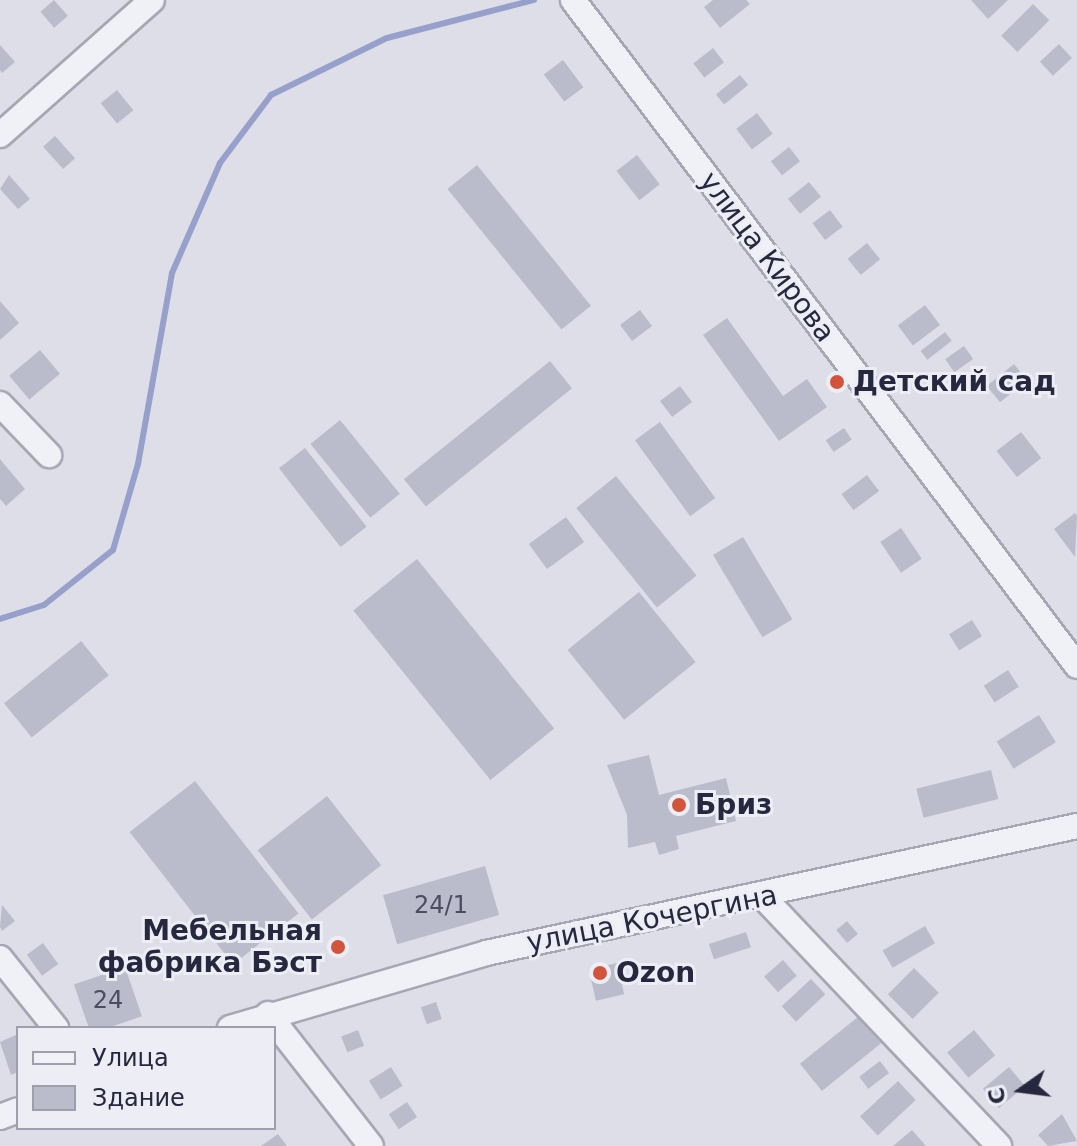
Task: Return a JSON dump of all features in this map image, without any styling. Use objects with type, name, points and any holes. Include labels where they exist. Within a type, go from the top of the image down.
[{"type":"street","points":[[0,135],[152,0]]},
{"type":"street","name":"улица Кирова","points":[[573,0],[1077,666]]},
{"type":"street","points":[[0,404],[49,455]]},
{"type":"street","name":"улица Кочергина","points":[[235,1026],[268,1014],[486,953],[763,897],[1077,826]]},
{"type":"street","points":[[763,897],[999,1146]]},
{"type":"street","points":[[0,958],[54,1026]]},
{"type":"street","points":[[268,1014],[371,1146]]},
{"type":"building","points":[[54,0],[68,16],[54,28],[40,12]]},
{"type":"building","points":[[713,0],[746,0],[750,4],[720,28],[704,7]]},
{"type":"building","points":[[971,0],[1008,0],[988,19]]},
{"type":"building","points":[[1033,4],[1049,20],[1017,52],[1001,36]]},
{"type":"building","points":[[1059,44],[1072,58],[1053,76],[1040,62]]},
{"type":"building","points":[[0,45],[15,62],[2,73],[0,70]]},
{"type":"building","points":[[713,48],[724,62],[704,78],[693,63]]},
{"type":"building","points":[[563,60],[583,87],[564,102],[544,74]]},
{"type":"building","points":[[740,75],[748,85],[724,105],[716,95]]},
{"type":"building","points":[[117,90],[133,110],[117,123],[101,103]]},
{"type":"building","points":[[757,113],[773,134],[752,149],[736,129]]},
{"type":"building","points":[[55,136],[75,158],[63,169],[43,147]]},
{"type":"building","points":[[789,147],[800,161],[782,175],[771,161]]},
{"type":"building","points":[[637,155],[660,184],[639,200],[617,171]]},
{"type":"building","points":[[477,165],[591,306],[561,330],[447,189]]},
{"type":"building","points":[[9,175],[30,199],[18,209],[0,189]]},
{"type":"building","points":[[809,182],[821,197],[800,214],[788,199]]},
{"type":"building","points":[[830,210],[843,227],[825,240],[812,223]]},
{"type":"building","points":[[867,243],[880,259],[861,275],[848,259]]},
{"type":"building","points":[[0,301],[19,323],[0,340]]},
{"type":"building","points":[[925,305],[940,325],[913,345],[898,325]]},
{"type":"building","points":[[640,310],[652,326],[632,341],[620,325]]},
{"type":"building","points":[[727,318],[783,396],[807,379],[827,407],[779,441],[703,335]]},
{"type":"building","points":[[945,332],[952,341],[927,360],[921,351]]},
{"type":"building","points":[[964,346],[973,359],[954,372],[945,359]]},
{"type":"building","points":[[40,350],[60,374],[29,399],[9,376]]},
{"type":"building","points":[[550,361],[572,388],[426,507],[404,479]]},
{"type":"building","points":[[1014,364],[1027,380],[1000,402],[987,386]]},
{"type":"building","points":[[680,386],[692,402],[672,417],[660,401]]},
{"type":"building","points":[[340,420],[400,494],[370,518],[310,444]]},
{"type":"building","points":[[660,422],[715,498],[690,516],[635,440]]},
{"type":"building","points":[[844,428],[852,440],[834,452],[826,440]]},
{"type":"building","points":[[1021,432],[1041,458],[1017,477],[997,451]]},
{"type":"building","points":[[305,448],[367,527],[341,547],[279,468]]},
{"type":"building","points":[[0,459],[25,489],[6,506],[0,499]]},
{"type":"building","points":[[867,475],[879,491],[853,510],[841,494]]},
{"type":"building","points":[[616,476],[697,575],[657,608],[576,508]]},
{"type":"building","points":[[1075,513],[1077,516],[1075,557],[1054,529]]},
{"type":"building","points":[[566,517],[584,542],[547,569],[529,544]]},
{"type":"building","points":[[901,528],[922,559],[901,573],[880,542]]},
{"type":"building","points":[[743,537],[792,619],[762,637],[713,555]]},
{"type":"building","points":[[417,559],[554,728],[490,780],[353,611]]},
{"type":"building","points":[[639,592],[696,662],[624,720],[568,650]]},
{"type":"building","points":[[972,620],[982,636],[959,650],[949,634]]},
{"type":"building","points":[[81,641],[109,675],[32,737],[4,703]]},
{"type":"building","points":[[1008,670],[1019,687],[995,703],[984,686]]},
{"type":"building","points":[[1039,715],[1056,742],[1014,769],[997,741]]},
{"type":"building","name":"Бриз","points":[[649,755],[659,795],[726,778],[736,821],[676,836],[679,849],[659,855],[655,842],[628,848],[627,815],[607,765]]},
{"type":"building","points":[[991,770],[998,799],[924,818],[916,789]]},
{"type":"building","points":[[195,781],[298,913],[233,964],[130,832]]},
{"type":"building","points":[[327,796],[381,865],[312,920],[258,850]]},
{"type":"building","points":[[485,866],[499,915],[397,944],[383,895]]},
{"type":"building","points":[[2,905],[15,921],[2,931],[0,927]]},
{"type":"building","points":[[847,921],[858,934],[847,943],[836,930]]},
{"type":"building","points":[[925,926],[935,943],[893,968],[883,950]]},
{"type":"building","points":[[746,932],[751,947],[714,959],[709,944]]},
{"type":"building","points":[[43,943],[58,964],[42,976],[27,955]]},
{"type":"building","points":[[783,960],[797,976],[778,992],[764,976]]},
{"type":"building","points":[[617,963],[624,994],[596,1001],[589,970]]},
{"type":"building","points":[[125,967],[142,1016],[113,1026],[88,1026],[74,985]]},
{"type":"building","points":[[914,968],[939,993],[913,1019],[888,994]]},
{"type":"building","points":[[811,979],[825,994],[796,1022],[782,1006]]},
{"type":"building","points":[[436,1002],[442,1019],[427,1024],[421,1007]]},
{"type":"building","points":[[859,1016],[881,1043],[822,1091],[800,1064]]},
{"type":"building","points":[[358,1030],[364,1046],[347,1052],[341,1036]]},
{"type":"building","points":[[974,1030],[995,1055],[968,1078],[947,1052]]},
{"type":"building","points":[[16,1035],[16,1073],[11,1075],[0,1042]]},
{"type":"building","points":[[880,1061],[889,1073],[868,1089],[859,1077]]},
{"type":"building","points":[[391,1067],[403,1086],[381,1099],[369,1081]]},
{"type":"building","points":[[1009,1067],[1025,1086],[999,1108],[983,1089]]},
{"type":"building","points":[[898,1081],[916,1100],[878,1135],[860,1116]]},
{"type":"building","points":[[407,1102],[417,1117],[399,1129],[389,1114]]},
{"type":"building","points":[[1062,1114],[1077,1141],[1048,1146],[1038,1135]]},
{"type":"building","points":[[912,1130],[926,1146],[893,1146]]},
{"type":"building","points":[[278,1134],[287,1146],[261,1146]]},
{"type":"waterway","points":[[0,619],[44,605],[113,550],[138,464],[172,273],[220,163],[271,95],[387,38],[534,0]]},
{"type":"place","name":"Детский сад","points":[[837,382]]},
{"type":"place","name":"Бриз","points":[[679,805]]},
{"type":"place","name":"Мебельная фабрика Бэст","points":[[338,947]]},
{"type":"place","name":"Ozon","points":[[600,973]]}]
